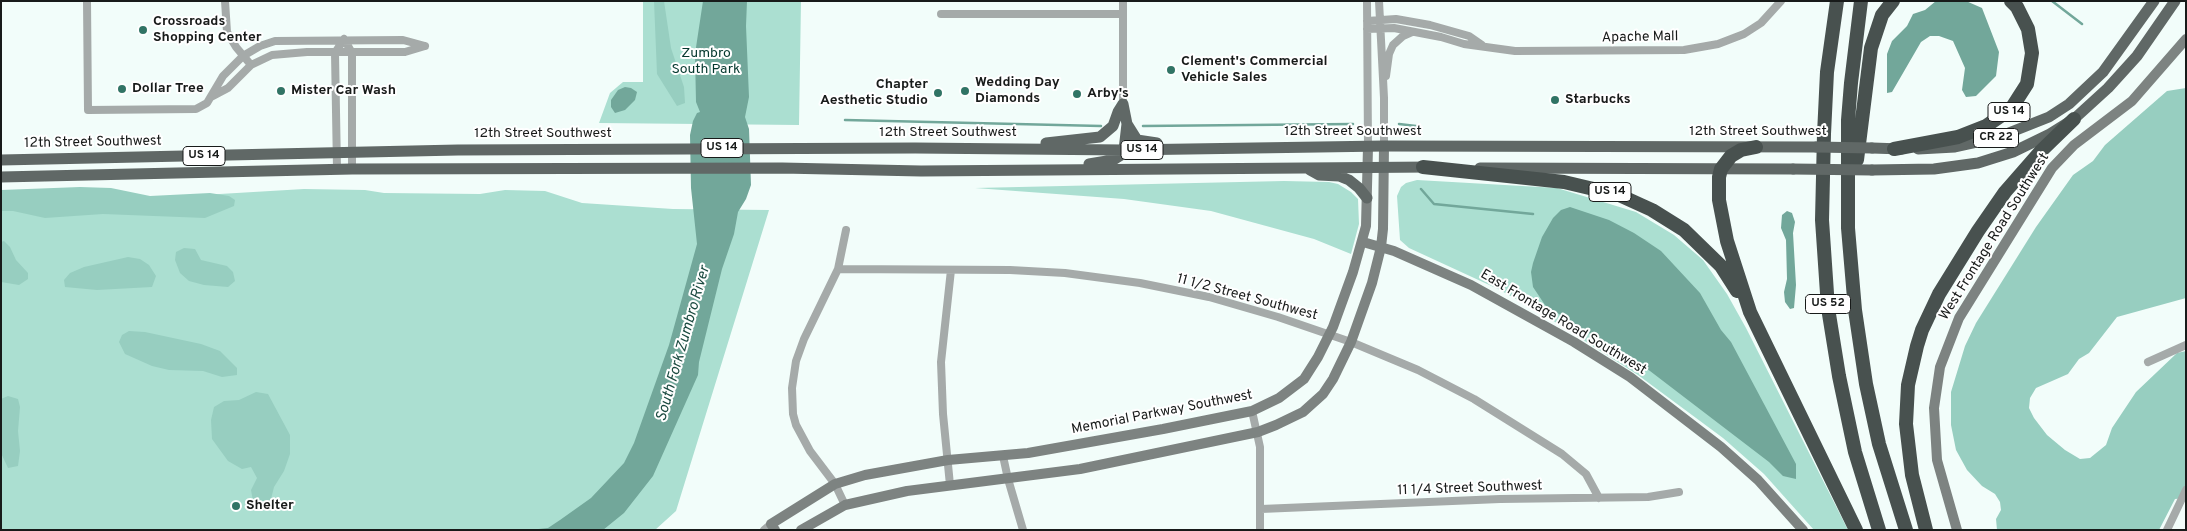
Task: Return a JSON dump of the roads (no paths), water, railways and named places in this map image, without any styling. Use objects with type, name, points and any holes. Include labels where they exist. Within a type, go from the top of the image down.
[{"type":"highway","name":"US 52","points":[[1837,1],[1827,72],[1824,134],[1822,220],[1828,298],[1839,376],[1855,452],[1879,530]]},
{"type":"highway","name":"US 52","points":[[1862,1],[1849,111],[1848,228],[1855,310],[1866,384],[1879,444],[1906,530]]},
{"type":"highway","points":[[1848,228],[1871,48],[1882,16],[1893,1]]},
{"type":"highway","name":"US 14","points":[[1894,149],[1958,137],[1986,126],[2011,110],[2027,84],[2032,53],[2028,29],[2011,1]]},
{"type":"highway","points":[[1926,530],[1912,475],[1906,424],[1908,385],[1922,330],[1939,294],[2005,192],[2040,152],[2074,119]]},
{"type":"highway","points":[[1750,312],[1735,269],[1724,227],[1718,190],[1721,169],[1728,159],[1736,153],[1756,147]]},
{"type":"highway","name":"US 14","points":[[1423,167],[1572,183],[1604,190],[1637,202],[1674,222],[1721,266],[1750,312],[1856,530]]},
{"type":"main road","name":"CR 22","points":[[1894,149],[1935,148],[1974,144],[2014,132],[2049,117],[2069,104],[2104,72],[2154,1]]},
{"type":"main road","points":[[1423,167],[1872,170],[1934,169],[1978,163],[1994,159],[2031,143],[2074,119],[2090,106],[2124,72],[2175,1]]},
{"type":"main road","points":[[1049,170],[1113,160],[1121,156],[1124,150],[1127,124],[1123,104]]},
{"type":"main road","points":[[1010,148],[1100,137],[1113,126],[1123,104]]},
{"type":"main road","points":[[1127,124],[1137,140],[1145,143],[1170,144],[1180,149]]},
{"type":"main road","name":"12th Street Southwest","points":[[1,160],[133,158],[336,151],[782,148],[1124,150],[1384,146],[1894,149]]},
{"type":"main road","name":"US 14","points":[[1,177],[337,169],[782,168],[921,171],[1423,167]]},
{"type":"main road","points":[[1306,168],[1319,175],[1338,176],[1349,180],[1367,198]]},
{"type":"street","points":[[87,1],[88,110],[182,110],[202,106],[227,71],[243,56],[260,46],[276,42],[344,39],[403,40],[424,46],[405,52],[279,54],[268,56],[251,65],[228,88],[210,97]]},
{"type":"street","points":[[225,1],[227,32],[251,65]]},
{"type":"street","points":[[1123,1],[1123,104]]},
{"type":"street","name":"Memorial Parkway Southwest","points":[[770,528],[835,484],[864,475],[948,460],[1004,456],[1163,429],[1252,410],[1279,398],[1304,378],[1330,334],[1363,242],[1366,226],[1368,168],[1367,1]]},
{"type":"street","points":[[801,530],[845,505],[907,491],[1080,469],[1258,432],[1292,418],[1314,403],[1333,379],[1351,342],[1372,283],[1381,247],[1383,229],[1384,98],[1379,1]]},
{"type":"street","name":"Apache Mall","points":[[1381,24],[1485,47],[1531,51],[1684,50],[1731,39],[1756,28],[1781,1]]},
{"type":"street","points":[[941,14],[1123,14]]},
{"type":"street","points":[[1367,25],[1381,24],[1396,19],[1453,30],[1469,36],[1485,47]]},
{"type":"street","points":[[1384,98],[1389,54],[1393,45],[1402,36],[1415,32]]},
{"type":"street","name":"West Frontage Road Southwest","points":[[1957,530],[1937,460],[1934,408],[1940,367],[1959,318],[2052,168],[2063,154],[2132,101],[2186,38]]},
{"type":"street","points":[[337,169],[335,53],[344,39]]},
{"type":"street","points":[[344,39],[352,53],[352,169]]},
{"type":"street","points":[[845,505],[835,484],[810,451],[796,425],[793,414],[792,388],[799,354],[838,269],[846,230]]},
{"type":"street","name":"East Frontage Road Southwest","points":[[1363,242],[1430,265],[1471,285],[1574,342],[1630,377],[1721,447],[1758,480],[1803,530]]},
{"type":"street","name":"11 1/2 Street Southwest","points":[[838,269],[1055,272],[1140,283],[1208,297],[1278,317],[1330,334],[1418,370],[1499,413],[1562,454],[1578,467],[1586,474],[1599,498]]},
{"type":"street","points":[[950,485],[943,414],[942,362],[951,270]]},
{"type":"street","points":[[2148,362],[2186,345]]},
{"type":"street","points":[[1252,410],[1258,432],[1260,530]]},
{"type":"street","points":[[1004,456],[1008,479],[1023,530]]},
{"type":"street","points":[[2167,530],[2186,490]]},
{"type":"street","name":"11 1/4 Street Southwest","points":[[1261,509],[1500,499],[1648,497],[1679,492]]},
{"type":"water","name":"South Fork Zumbro River","points":[[703,1],[747,1],[746,26],[749,97],[745,117],[749,129],[751,185],[746,199],[738,212],[734,234],[722,269],[699,362],[698,375],[653,476],[624,513],[603,530],[529,530],[548,528],[560,520],[591,498],[624,463],[634,443],[669,345],[697,244],[691,188],[690,135],[693,121],[697,113],[700,112],[696,102],[695,54]]},
{"type":"water","points":[[1936,1],[1966,1],[1982,8],[1999,52],[1996,76],[1976,96],[1966,97],[1962,90],[1965,68],[1953,41],[1939,36],[1930,36],[1921,42],[1892,92],[1887,93],[1887,54],[1892,41],[1907,26],[1913,14],[1925,10]]},
{"type":"water","points":[[625,87],[637,92],[635,100],[625,110],[615,113],[611,107],[611,100],[618,90]]},
{"type":"water","points":[[1570,207],[1609,220],[1634,233],[1661,251],[1700,293],[1721,330],[1731,342],[1796,464],[1796,479],[1783,476],[1769,462],[1633,358],[1545,305],[1533,287],[1531,272],[1533,263],[1542,237],[1553,218],[1561,210]]},
{"type":"water","points":[[1787,211],[1792,213],[1795,222],[1793,233],[1796,285],[1794,308],[1790,309],[1785,302],[1784,292],[1787,279],[1786,240],[1781,228],[1782,215]]},
{"type":"waterway","points":[[2052,1],[2082,24]]},
{"type":"waterway","points":[[845,120],[1101,126]]},
{"type":"waterway","points":[[1143,126],[1353,124]]},
{"type":"waterway","points":[[1399,124],[1416,126],[1421,134]]},
{"type":"waterway","points":[[1421,189],[1434,204],[1533,214]]},
{"type":"place","name":"Crossroads Shopping Center","points":[[143,30]]},
{"type":"place","name":"Clement's Commercial Vehicle Sales","points":[[1171,70]]},
{"type":"place","name":"Dollar Tree","points":[[122,89]]},
{"type":"place","name":"Mister Car Wash","points":[[281,91]]},
{"type":"place","name":"Wedding Day Diamonds","points":[[965,91]]},
{"type":"place","name":"Chapter Aesthetic Studio","points":[[938,93]]},
{"type":"place","name":"Arby's","points":[[1077,94]]},
{"type":"place","name":"Starbucks","points":[[1555,100]]},
{"type":"place","name":"Shelter","points":[[236,506]]},
{"type":"park label","name":"Zumbro South Park","points":[[706,62]]}]
